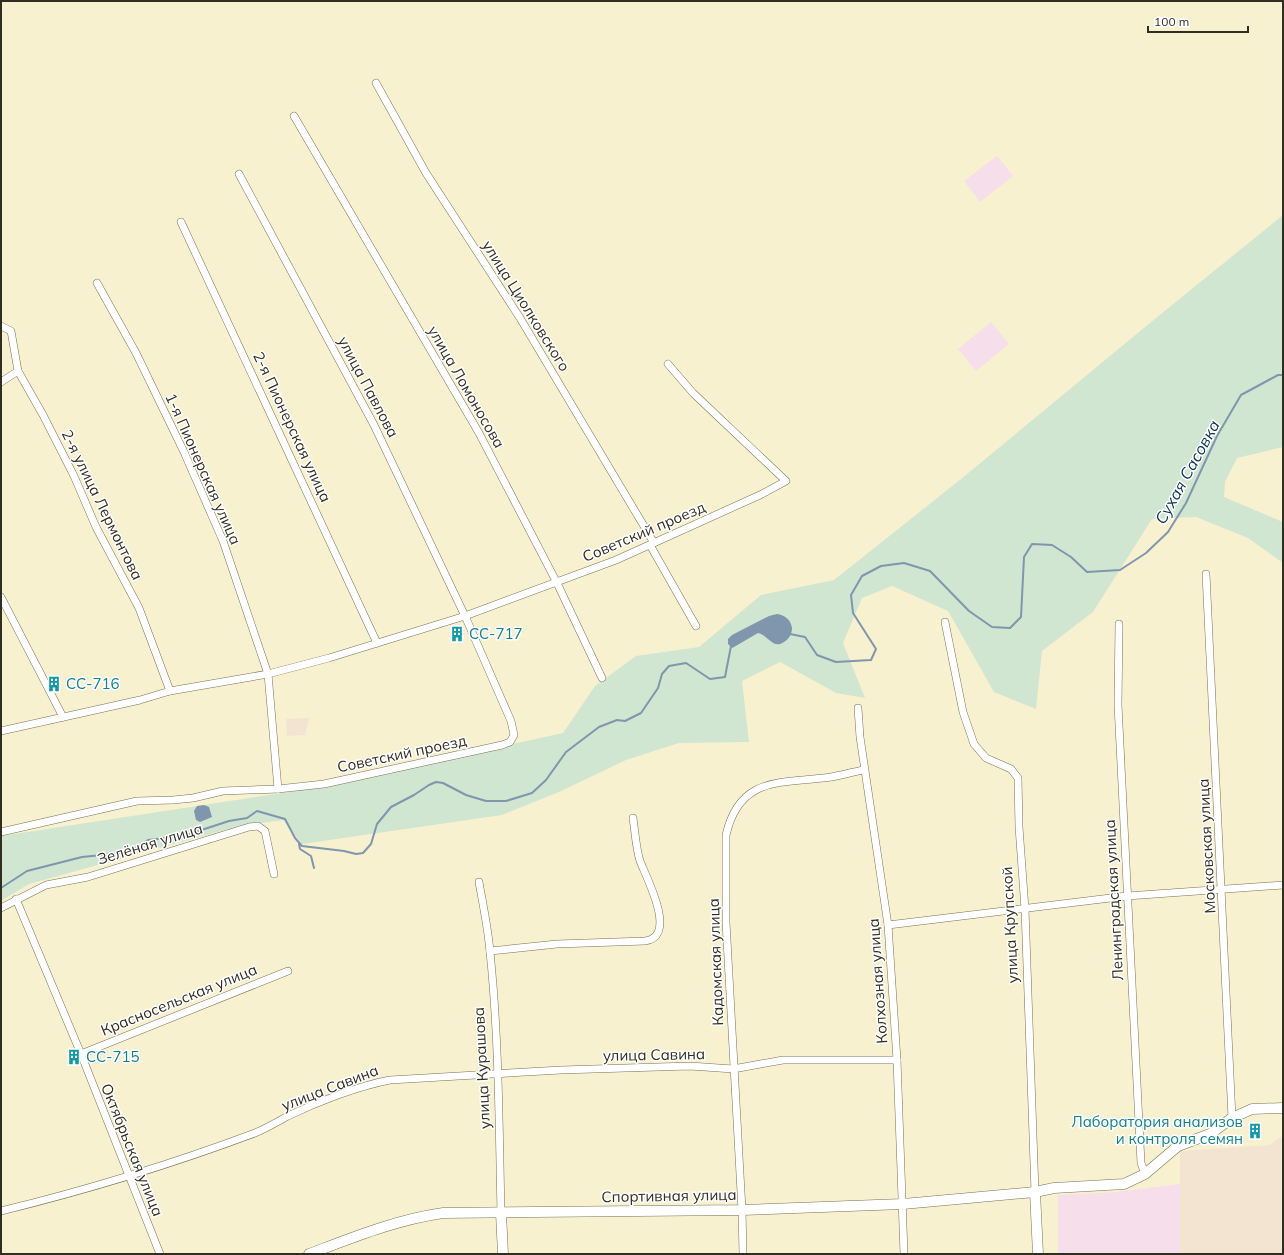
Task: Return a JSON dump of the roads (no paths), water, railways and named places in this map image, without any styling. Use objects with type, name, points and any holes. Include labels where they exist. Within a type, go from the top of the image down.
[{"type":"street","name":"улица Циолковского","points":[[376,83],[426,173],[520,318],[652,544],[696,626]]},
{"type":"street","name":"улица Ломоносова","points":[[294,116],[479,433],[557,582],[602,678]]},
{"type":"street","name":"улица Павлова","points":[[239,174],[374,425],[465,616]]},
{"type":"street","name":"2-я Пионерская улица","points":[[181,222],[377,643]]},
{"type":"street","name":"1-я Пионерская улица","points":[[97,283],[136,353],[184,452],[223,541],[268,674]]},
{"type":"street","name":"2-я улица Лермонтова","points":[[1,326],[11,331],[18,371],[43,415],[74,476],[96,527],[139,608],[162,666],[170,691]]},
{"type":"street","name":"Советский проезд","points":[[1,731],[170,691],[268,674],[329,658],[465,616],[616,560],[760,495],[786,481],[693,393],[668,364]]},
{"type":"street","points":[[1,382],[18,371]]},
{"type":"street","name":"Московская улица","points":[[1206,574],[1232,1118]]},
{"type":"street","points":[[1,597],[63,717]]},
{"type":"street","name":"Советский проезд","points":[[278,789],[349,779],[510,742],[514,734],[511,722],[465,616]]},
{"type":"street","name":"улица Крупской","points":[[945,622],[963,712],[974,744],[986,758],[1011,769],[1018,778],[1019,827],[1025,909],[1038,1254]]},
{"type":"street","name":"Ленинградская улица","points":[[1119,624],[1118,705],[1127,896],[1141,1163],[1145,1174]]},
{"type":"street","points":[[268,674],[278,789]]},
{"type":"street","name":"Колхозная улица","points":[[858,708],[864,770],[888,925],[897,1060],[904,1204],[904,1254]]},
{"type":"street","name":"Кадомская улица","points":[[743,1254],[742,1210],[726,922],[726,835],[731,819],[745,798],[768,786],[783,781],[831,777],[864,770]]},
{"type":"street","name":"Зелёная улица","points":[[1,832],[137,801],[187,799],[236,790],[278,789]]},
{"type":"street","points":[[490,951],[557,944],[644,942],[650,941],[657,936],[661,923],[652,890],[640,861],[633,818]]},
{"type":"street","name":"Зелёная улица","points":[[1,908],[46,885],[88,877],[253,826],[258,826],[264,831],[274,874]]},
{"type":"street","name":"улица Курашова","points":[[479,882],[490,951],[498,1074],[503,1254]]},
{"type":"street","points":[[888,925],[1127,896],[1283,885]]},
{"type":"street","name":"Октябрьская улица","points":[[16,899],[81,1054],[127,1175],[160,1254]]},
{"type":"street","name":"Красносельская улица","points":[[81,1054],[288,971]]},
{"type":"street","name":"улица Савина","points":[[1,1211],[68,1194],[218,1147],[265,1129],[288,1116],[369,1084],[412,1077],[561,1070],[690,1066],[734,1069],[783,1060],[897,1060]]},
{"type":"street","name":"Спортивная улица","points":[[310,1254],[388,1224],[415,1217],[443,1213],[742,1210],[904,1204],[1035,1192],[1054,1188],[1124,1184],[1145,1174],[1178,1146],[1210,1134],[1232,1118],[1252,1109],[1283,1108]]},
{"type":"water","points":[[777,614],[783,615],[787,618],[792,628],[789,638],[784,642],[780,644],[774,643],[762,634],[758,633],[732,648],[728,644],[728,639],[732,635],[769,616]]},
{"type":"water","points":[[204,805],[209,807],[212,817],[200,822],[196,820],[194,811],[197,806]]},
{"type":"waterway","name":"Сухая Сасовка","points":[[790,634],[805,637],[817,655],[836,662],[871,660],[876,649],[853,613],[851,595],[862,576],[881,566],[904,563],[930,571],[969,611],[992,627],[1010,628],[1021,617],[1024,557],[1032,544],[1052,545],[1071,557],[1087,572],[1120,570],[1146,553],[1168,532],[1186,503],[1217,436],[1241,395],[1278,375],[1283,375]]},
{"type":"waterway","name":"Сухая Сасовка","points":[[1,888],[27,871],[82,857],[122,853],[138,847],[148,840],[183,836],[229,821],[247,818],[257,811],[285,819],[295,838],[302,846],[344,851],[356,854],[363,853],[371,844],[377,824],[391,807],[436,782],[443,783],[466,795],[486,801],[506,801],[532,793],[546,780],[566,752],[599,727],[617,720],[625,721],[641,713],[658,688],[662,674],[669,666],[686,663],[710,679],[725,677],[731,646]]},
{"type":"waterway","points":[[299,844],[300,849],[311,856],[314,868]]},
{"type":"place","name":"СС-717","points":[[457,634]]},
{"type":"place","name":"СС-716","points":[[54,684]]},
{"type":"place","name":"СС-715","points":[[74,1057]]},
{"type":"place","name":"Лаборатория анализов и контроля семян","points":[[1255,1131]]}]
